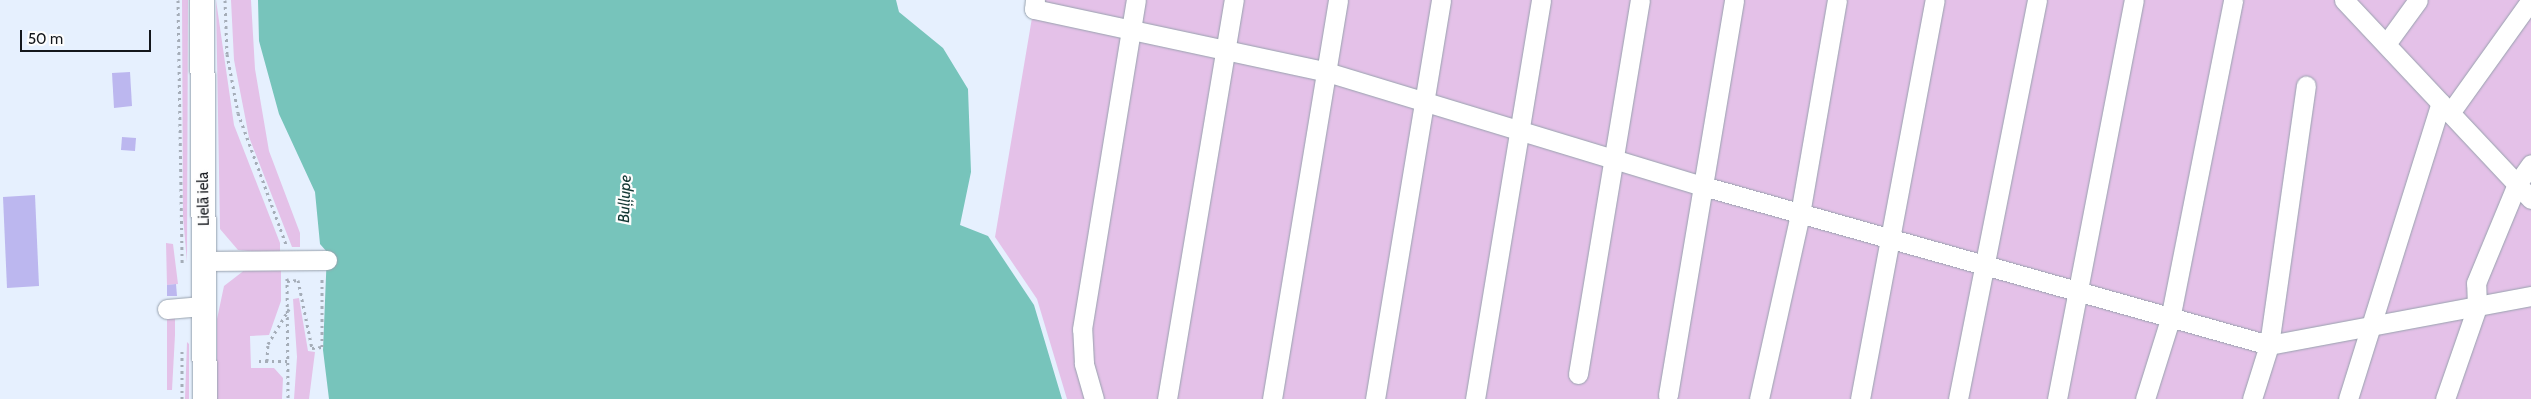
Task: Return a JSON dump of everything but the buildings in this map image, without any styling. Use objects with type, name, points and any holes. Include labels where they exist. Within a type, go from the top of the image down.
[{"type":"main road","name":"Lielā iela","points":[[202,0],[194,266],[205,306],[205,399]]},
{"type":"street","points":[[1035,0],[1034,9],[1226,48],[1327,72],[1703,186],[1983,268],[2269,345],[2531,296]]},
{"type":"street","points":[[1094,399],[1084,363],[1082,329],[1136,0]]},
{"type":"street","points":[[1167,399],[1234,0]]},
{"type":"street","points":[[1272,399],[1338,0]]},
{"type":"street","points":[[1375,399],[1426,102],[1441,0]]},
{"type":"street","points":[[1475,399],[1541,0]]},
{"type":"street","points":[[1578,374],[1640,0]]},
{"type":"street","points":[[1668,395],[1734,0]]},
{"type":"street","points":[[1759,399],[1800,214],[1837,0]]},
{"type":"street","points":[[1860,399],[1935,0]]},
{"type":"street","points":[[1958,399],[2037,0]]},
{"type":"street","points":[[2057,399],[2134,0]]},
{"type":"street","points":[[2145,399],[2170,319],[2233,0]]},
{"type":"street","points":[[2344,0],[2531,199]]},
{"type":"street","points":[[2386,44],[2418,0]]},
{"type":"street","points":[[2348,399],[2370,327],[2446,108],[2531,0]]},
{"type":"street","points":[[2252,399],[2269,345],[2306,86]]},
{"type":"street","points":[[2444,399],[2477,307],[2476,283],[2517,184],[2531,164]]},
{"type":"street","points":[[194,266],[287,260],[324,266]]},
{"type":"street","points":[[167,309],[205,306]]},
{"type":"path","points":[[178,0],[178,201],[194,266]]},
{"type":"path","points":[[225,0],[227,54],[238,113],[286,241],[291,361],[288,399]]},
{"type":"path","points":[[298,280],[312,348],[322,347],[324,266]]},
{"type":"path","points":[[267,361],[268,344],[288,309]]},
{"type":"path","points":[[182,399],[183,340]]},
{"type":"path","points":[[259,361],[291,361]]},
{"type":"shaded area","points":[[182,0],[188,0],[187,262],[183,216]]},
{"type":"shaded area","points":[[216,0],[234,125],[280,243],[280,254],[238,250],[220,229]]},
{"type":"shaded area","points":[[231,0],[251,0],[255,69],[269,151],[300,233],[300,247],[292,247],[249,137],[234,60]]},
{"type":"shaded area","points":[[1035,0],[2531,0],[2531,399],[1067,399],[1037,299],[995,237]]},
{"type":"shaded area","points":[[166,243],[173,244],[178,284],[167,285]]},
{"type":"shaded area","points":[[281,267],[281,301],[269,335],[250,336],[251,368],[274,368],[283,378],[282,399],[217,399],[217,319],[224,286],[246,269]]},
{"type":"shaded area","points":[[299,298],[308,351],[315,352],[309,399],[294,399],[297,357],[293,299]]},
{"type":"shaded area","points":[[167,315],[175,316],[172,390],[167,390]]},
{"type":"shaded area","points":[[187,342],[189,344],[189,399],[185,399]]},
{"type":"water","name":"Buļļupe","points":[[258,0],[896,0],[899,12],[943,48],[968,89],[971,172],[960,225],[988,236],[1034,305],[1062,399],[329,399],[323,350],[327,252],[320,244],[315,192],[279,114],[259,41]]}]
